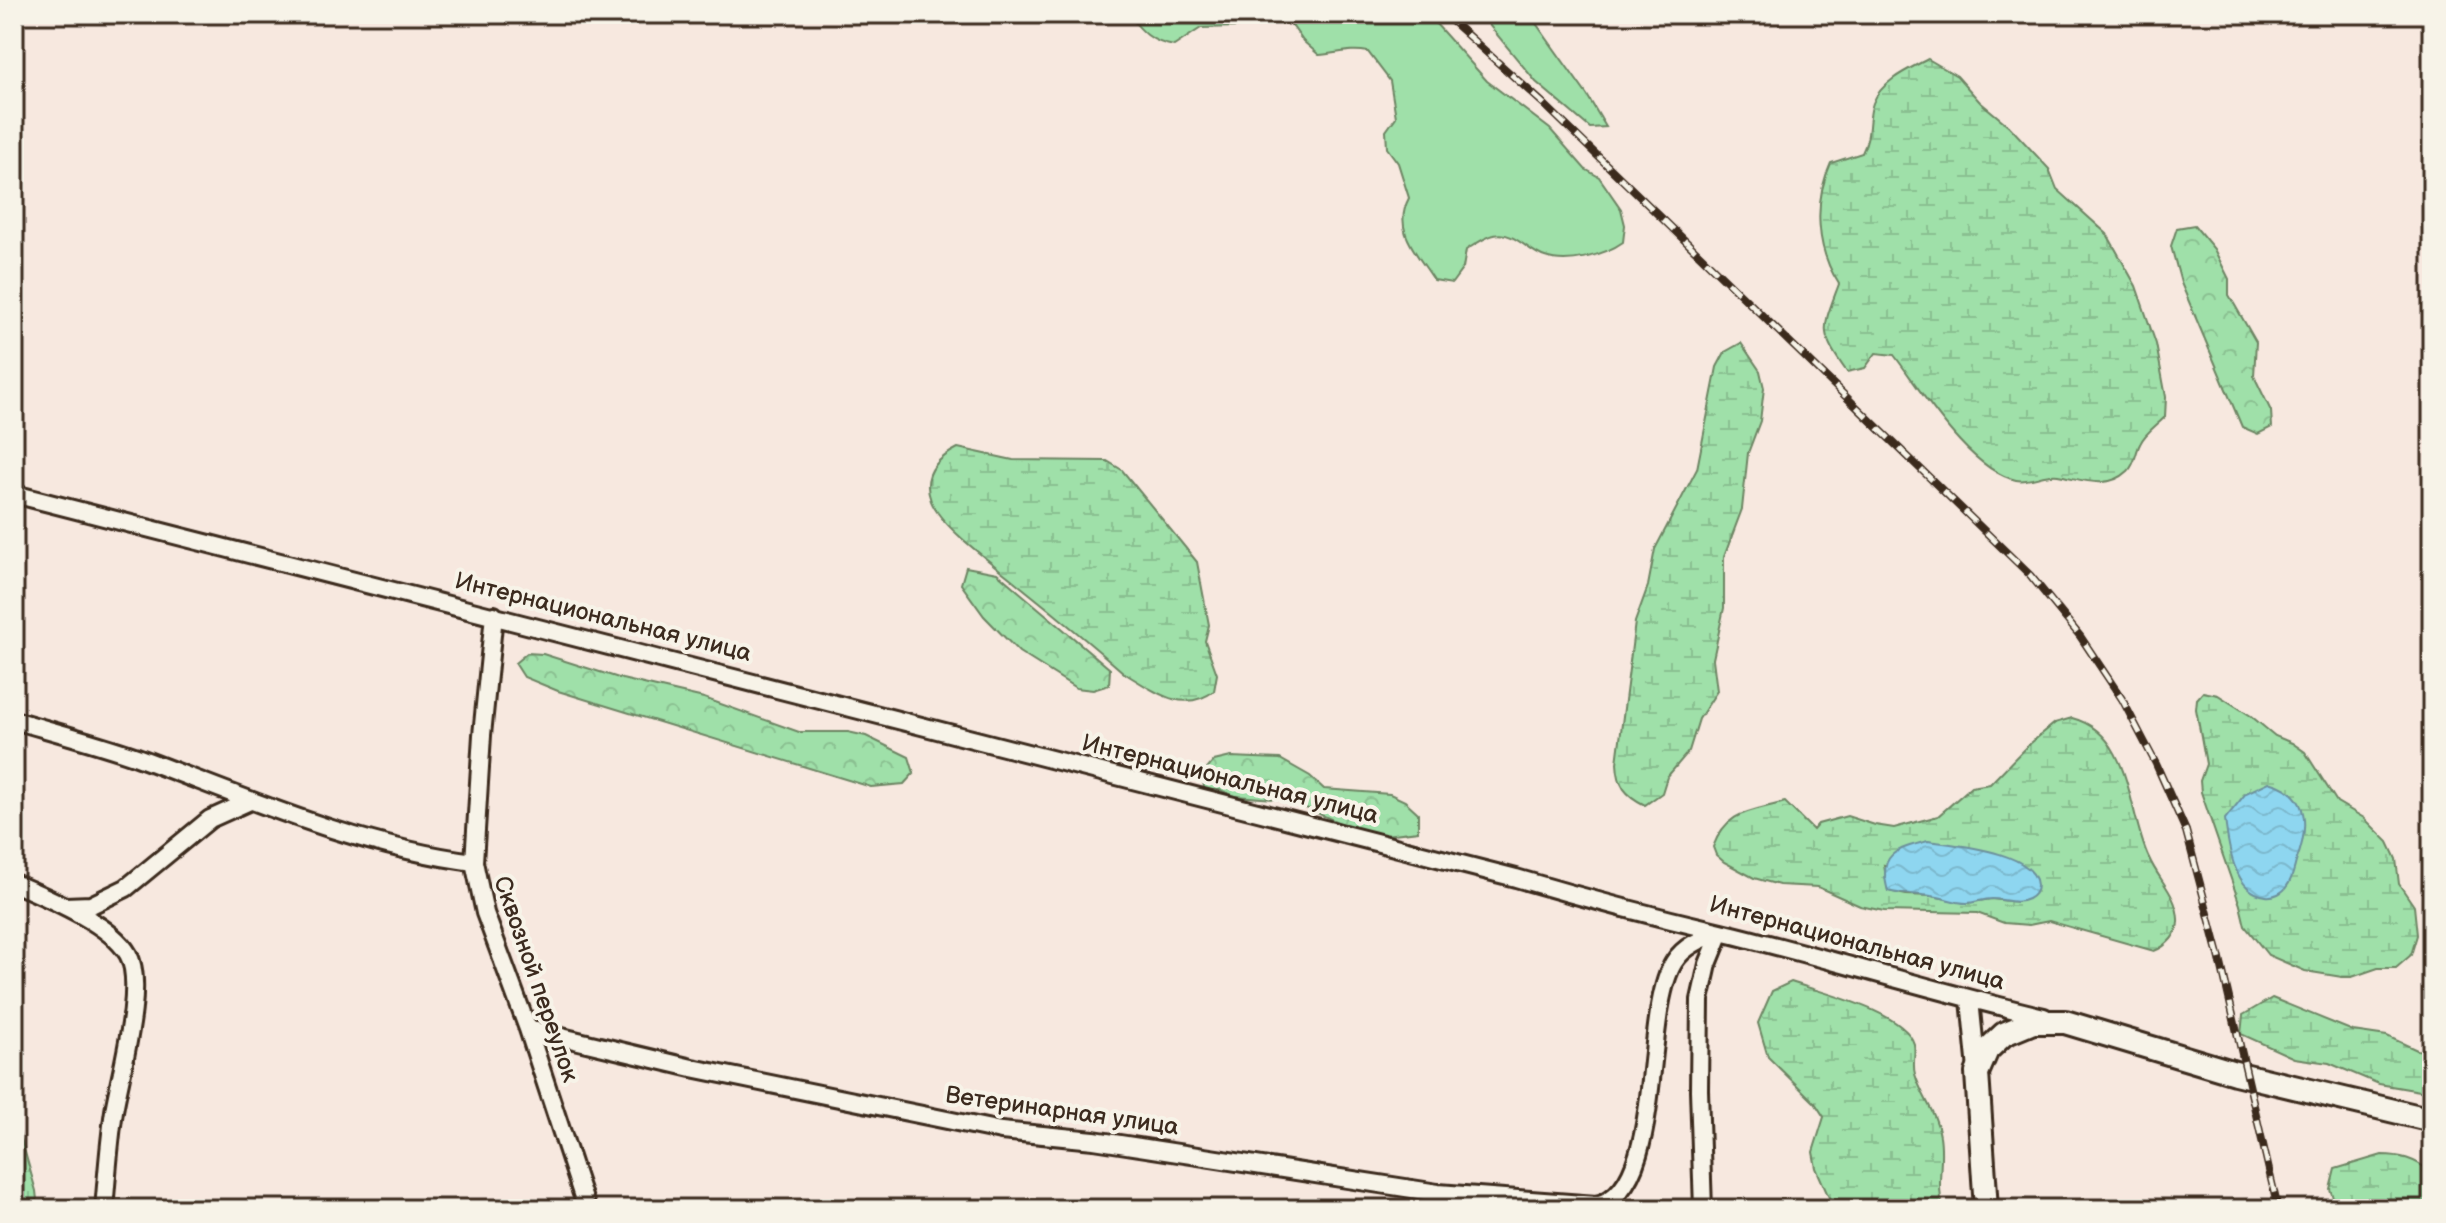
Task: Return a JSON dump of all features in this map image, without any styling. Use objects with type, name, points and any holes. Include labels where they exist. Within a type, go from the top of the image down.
[{"type":"street","name":"Интернациональная улица","points":[[14,494],[1516,878],[1677,924],[1721,932],[1970,1000],[2065,1022],[2235,1073],[2432,1120]]},
{"type":"street","name":"Сквозной переулок","points":[[494,615],[474,862],[485,913],[528,1029],[587,1209]]},
{"type":"street","points":[[14,720],[134,756],[250,801],[392,848],[474,862]]},
{"type":"street","points":[[65,906],[91,905],[126,888],[210,819],[250,801]]},
{"type":"street","points":[[14,883],[65,906],[101,927],[128,953],[135,977],[133,1006],[113,1113],[104,1209]]},
{"type":"street","points":[[1703,1209],[1700,1000],[1708,964],[1721,932]]},
{"type":"street","name":"Ветеринарная улица","points":[[528,1029],[692,1068],[1001,1131],[1094,1140],[1438,1193],[1596,1205],[1609,1203],[1635,1167],[1651,1085],[1660,998],[1673,964],[1696,941],[1721,932]]},
{"type":"street","points":[[1970,1000],[1986,1209]]},
{"type":"street","points":[[1977,1073],[1987,1050],[2004,1034],[2033,1022],[2065,1022]]},
{"type":"green space","points":[[1128,14],[1258,14],[1240,27],[1201,28],[1174,46],[1148,35]]},
{"type":"green space","points":[[1284,14],[1423,15],[1437,25],[1487,81],[1550,129],[1585,169],[1599,177],[1621,209],[1625,225],[1623,242],[1596,255],[1564,260],[1545,257],[1514,238],[1494,235],[1466,250],[1463,268],[1452,283],[1434,280],[1414,251],[1405,231],[1404,210],[1409,198],[1398,163],[1387,148],[1386,131],[1396,117],[1390,81],[1368,52],[1319,55],[1303,41]]},
{"type":"green space","points":[[1480,14],[1526,14],[1535,22],[1606,127],[1590,128],[1536,82]]},
{"type":"green space","points":[[1928,59],[1957,76],[2049,169],[2057,189],[2107,234],[2136,286],[2156,344],[2166,397],[2165,417],[2144,437],[2131,468],[2120,477],[2094,482],[2053,475],[2021,481],[1998,473],[1981,462],[1948,428],[1894,355],[1876,353],[1865,368],[1847,372],[1831,347],[1826,321],[1839,284],[1822,241],[1820,209],[1825,178],[1831,163],[1862,153],[1873,103],[1882,88],[1896,76]]},
{"type":"green space","points":[[2194,225],[2214,249],[2229,279],[2229,295],[2256,342],[2254,376],[2271,411],[2272,427],[2258,434],[2242,427],[2181,283],[2171,246],[2177,228]]},
{"type":"green space","points":[[1741,343],[1760,371],[1764,388],[1760,421],[1748,453],[1742,509],[1724,557],[1724,608],[1713,659],[1717,691],[1699,719],[1689,751],[1667,777],[1662,793],[1645,805],[1624,789],[1617,763],[1635,622],[1648,586],[1655,549],[1697,469],[1717,367],[1725,352]]},
{"type":"green space","points":[[958,448],[1013,460],[1107,461],[1122,470],[1197,562],[1209,625],[1205,641],[1217,674],[1214,691],[1191,701],[1179,700],[1124,673],[958,535],[937,512],[928,492],[928,483],[937,463]]},
{"type":"green space","points":[[966,567],[997,573],[1110,669],[1109,685],[1093,690],[1076,688],[1019,652],[984,616],[961,584]]},
{"type":"green space","points":[[527,653],[543,654],[622,679],[704,698],[799,732],[848,732],[866,736],[909,757],[914,773],[904,784],[871,787],[558,691],[524,677],[515,663]]},
{"type":"green space","points":[[2203,692],[2218,695],[2275,736],[2305,752],[2337,802],[2364,818],[2388,842],[2396,859],[2399,884],[2414,906],[2417,935],[2411,955],[2396,968],[2378,968],[2352,977],[2305,971],[2268,955],[2245,926],[2201,792],[2200,781],[2206,764],[2196,709],[2197,699]]},
{"type":"green space","points":[[2072,718],[2092,727],[2107,740],[2117,757],[2142,840],[2177,910],[2178,924],[2174,934],[2168,943],[2154,951],[2049,921],[2029,925],[2004,923],[1977,913],[1884,911],[1860,906],[1818,887],[1779,885],[1754,878],[1716,855],[1713,847],[1725,826],[1733,819],[1785,802],[1813,830],[1818,824],[1847,816],[1894,828],[1938,816],[1971,787],[1990,784],[2055,723]],"holes":[[[1884,865],[2018,902],[1991,899],[1967,903],[1888,891]]]},
{"type":"green space","points":[[1231,757],[1280,759],[1310,776],[1324,789],[1390,794],[1405,801],[1418,813],[1418,831],[1385,835],[1351,828],[1288,800],[1204,790],[1203,774],[1214,761]]},
{"type":"green space","points":[[1791,982],[1879,1013],[1907,1033],[1914,1044],[1915,1074],[1938,1128],[1943,1209],[1834,1209],[1816,1168],[1813,1152],[1824,1117],[1815,1103],[1768,1057],[1758,1023],[1772,991]]},
{"type":"green space","points":[[2272,998],[2353,1031],[2387,1036],[2417,1050],[2432,1052],[2432,1093],[2379,1084],[2329,1063],[2294,1058],[2241,1034],[2243,1015]]},
{"type":"green space","points":[[14,1114],[36,1191],[38,1209],[14,1209]]},
{"type":"green space","points":[[2382,1155],[2407,1158],[2430,1171],[2432,1209],[2337,1209],[2330,1189],[2335,1169]]},
{"type":"water","points":[[2269,782],[2293,794],[2303,813],[2304,825],[2290,881],[2281,893],[2269,896],[2255,893],[2240,877],[2231,854],[2225,819],[2246,793]]},
{"type":"water","points":[[1928,841],[2008,857],[2023,864],[2033,874],[2036,891],[2030,898],[2019,902],[1992,899],[1967,903],[1888,891],[1885,879],[1887,861],[1898,851]]},
{"type":"railway","points":[[1444,14],[1544,104],[2030,575],[2080,636],[2122,699],[2186,831],[2219,955],[2278,1209]]}]
